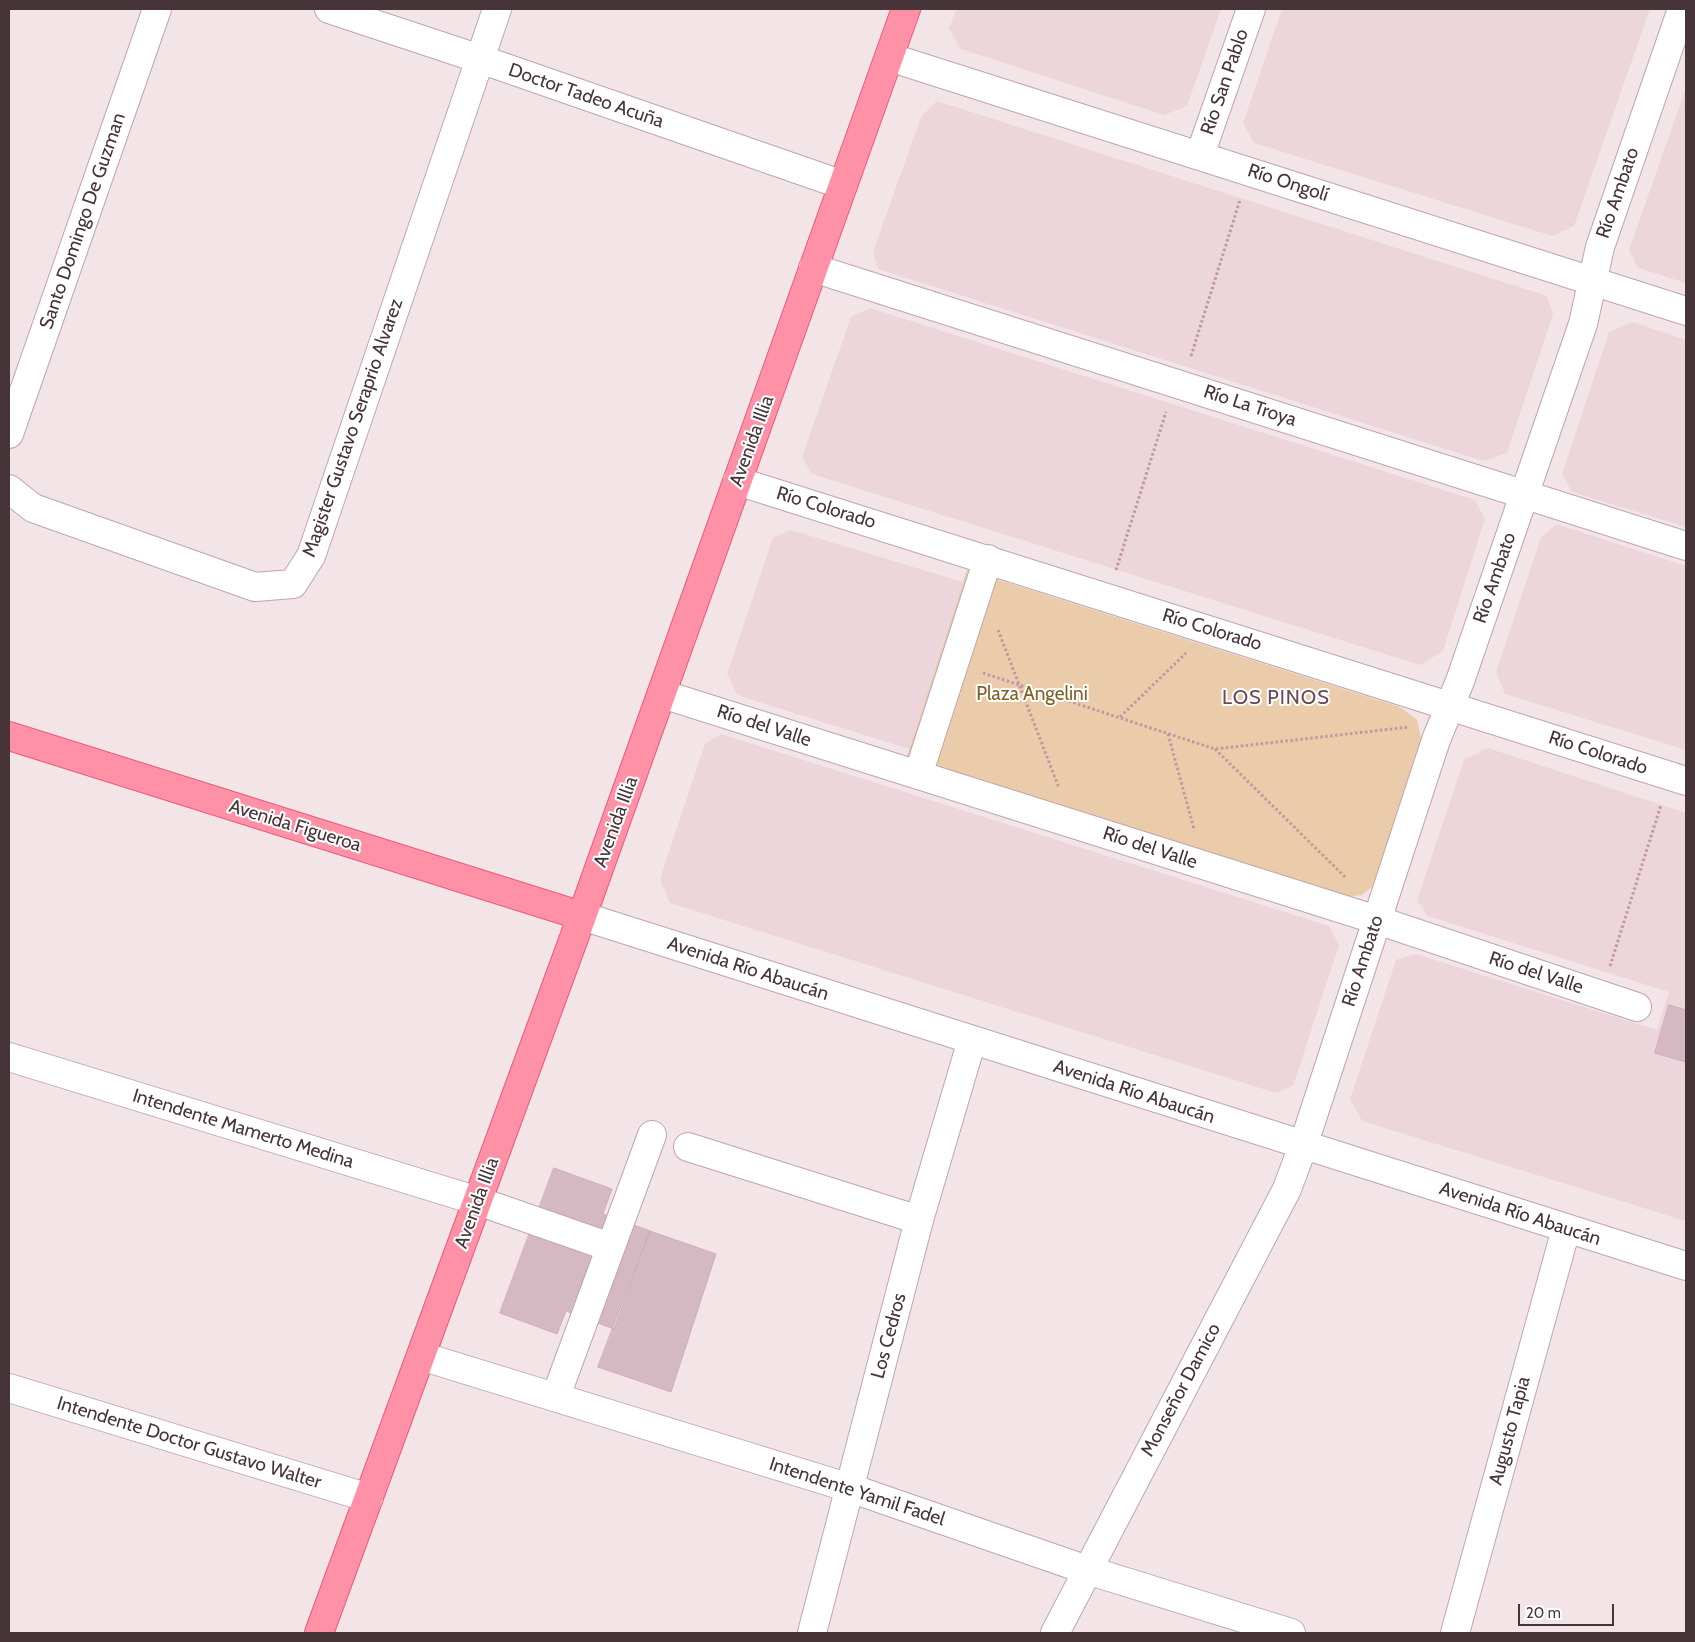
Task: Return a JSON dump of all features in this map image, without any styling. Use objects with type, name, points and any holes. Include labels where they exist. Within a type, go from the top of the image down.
[{"type":"main road","name":"Avenida Illia","points":[[319,1633],[582,916],[906,9]]},
{"type":"main road","name":"Avenida Figueroa","points":[[9,736],[582,916]]},
{"type":"street","name":"Santo Domingo De Guzman","points":[[9,434],[157,9]]},
{"type":"street","name":"Doctor Tadeo Acuña","points":[[329,9],[480,59],[843,185]]},
{"type":"street","name":"Magister Gustavo Seraprio Alvarez","points":[[9,489],[33,508],[255,587],[292,584],[311,556],[497,9]]},
{"type":"street","name":"Río San Pablo","points":[[1200,155],[1251,9]]},
{"type":"street","name":"Río Ambato","points":[[1303,1146],[1436,740],[1450,705],[1583,324],[1600,247],[1682,9]]},
{"type":"street","name":"Río Ongolí","points":[[889,57],[1686,311]]},
{"type":"street","name":"Río La Troya","points":[[813,268],[1686,546]]},
{"type":"street","name":"Río Colorado","points":[[737,481],[1680,779]]},
{"type":"street","points":[[918,775],[988,559]]},
{"type":"street","name":"Río del Valle","points":[[662,694],[1377,920],[1638,1007]]},
{"type":"street","name":"Avenida Río Abaucán","points":[[582,916],[1686,1266]]},
{"type":"street","name":"Los Cedros","points":[[812,1633],[920,1220],[972,1040]]},
{"type":"street","name":"Intendente Mamerto Medina","points":[[9,1057],[478,1200],[610,1247]]},
{"type":"street","points":[[556,1396],[652,1135]]},
{"type":"street","points":[[688,1146],[920,1220]]},
{"type":"street","name":"Monseñor Damico","points":[[1054,1633],[1286,1189],[1303,1146]]},
{"type":"street","name":"Augusto Tapia","points":[[1455,1633],[1566,1229]]},
{"type":"street","name":"Intendente Yamil Fadel","points":[[421,1356],[850,1488],[1087,1570],[1291,1633]]},
{"type":"street","name":"Intendente Doctor Gustavo Walter","points":[[9,1388],[369,1498]]},
{"type":"path","points":[[998,629],[1060,791]]},
{"type":"path","points":[[1120,718],[1190,650],[1180,647]]},
{"type":"path","points":[[954,663],[1214,749],[1349,880]]},
{"type":"path","points":[[1404,722],[1409,727],[1410,735]]},
{"type":"path","points":[[1214,749],[1409,727]]},
{"type":"path","points":[[1168,733],[1195,833]]},
{"type":"path","points":[[1600,995],[1661,805],[1680,779]]},
{"type":"shaded area","points":[[956,9],[1221,9],[1187,106],[1164,115],[961,49],[949,29]]},
{"type":"shaded area","points":[[1282,9],[1650,9],[1574,226],[1552,236],[1254,143],[1243,123]]},
{"type":"shaded area","points":[[1686,88],[1686,283],[1638,268],[1629,250]]},
{"type":"shaded area","points":[[937,101],[1547,296],[1553,314],[1507,453],[1483,461],[878,269],[873,252],[921,117]]},
{"type":"shaded area","points":[[870,308],[1475,500],[1485,519],[1443,651],[1420,665],[812,474],[802,457],[851,317]]},
{"type":"shaded area","points":[[1632,322],[1686,340],[1686,527],[1572,492],[1562,474],[1609,332]]},
{"type":"shaded area","points":[[1556,524],[1686,566],[1686,750],[1505,694],[1496,672],[1541,538]]},
{"type":"shaded area","points":[[791,530],[963,582],[909,749],[737,695],[727,674],[773,538]]},
{"type":"shaded area","points":[[721,734],[1329,926],[1339,945],[1293,1086],[1276,1093],[670,903],[660,879],[705,744]]},
{"type":"shaded area","points":[[1488,748],[1686,813],[1686,1221],[1362,1121],[1350,1099],[1396,960],[1416,954],[1657,1030],[1669,992],[1428,916],[1417,900],[1464,760]]},
{"type":"green space","name":"Plaza Angelini","points":[[967,570],[1400,707],[1417,720],[1421,738],[1373,886],[1362,895],[1346,897],[906,759]]},
{"type":"building","points":[[1669,1005],[1686,1010],[1686,1062],[1655,1053]]},
{"type":"building","points":[[554,1168],[612,1189],[603,1214],[650,1231],[614,1329],[566,1311],[557,1334],[500,1313]]},
{"type":"building","points":[[650,1231],[716,1254],[671,1392],[598,1367]]},
{"type":"district","name":"LOS PINOS","points":[[1276,698]]}]
